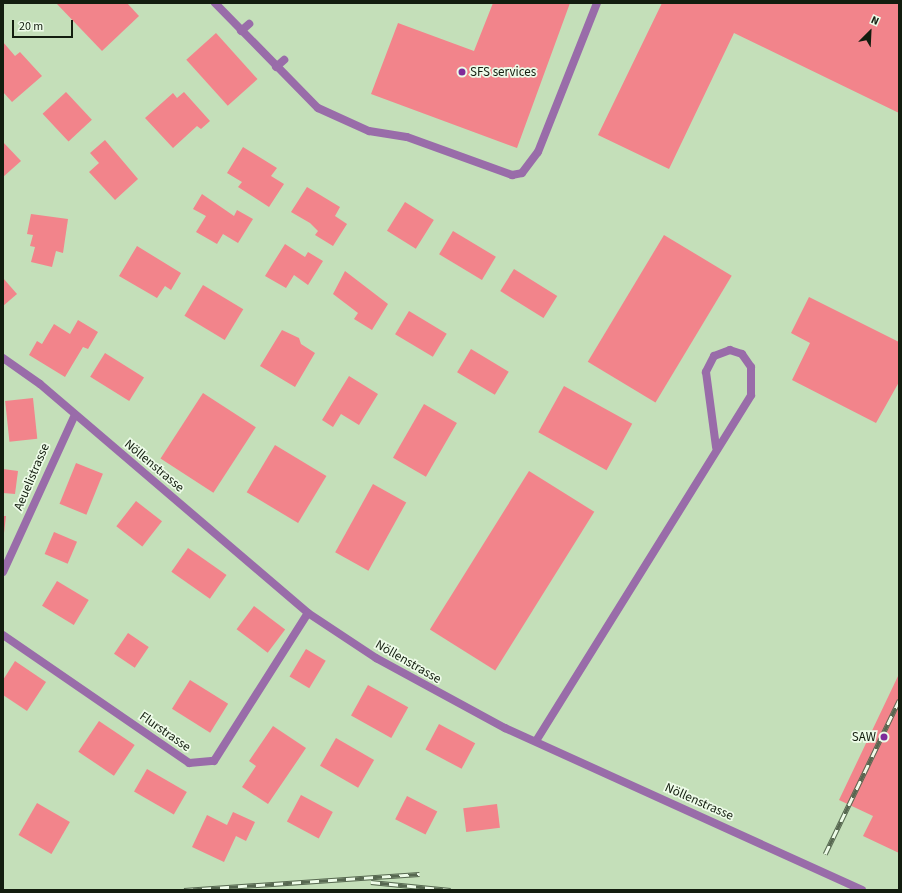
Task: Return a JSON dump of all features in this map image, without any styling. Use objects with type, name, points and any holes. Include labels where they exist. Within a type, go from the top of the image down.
[{"type":"street","points":[[215,3],[276,67],[318,108],[369,131],[407,136],[512,175],[522,173],[538,152],[597,3]]},
{"type":"street","points":[[241,31],[249,24]]},
{"type":"street","points":[[276,67],[284,60]]},
{"type":"street","points":[[536,741],[716,447],[753,386],[746,358],[730,350],[714,356],[706,372],[716,447]]},
{"type":"street","name":"Nöllenstrasse","points":[[3,358],[75,415],[308,613],[436,693],[536,741],[862,890]]},
{"type":"street","name":"Aeuelistrasse","points":[[3,572],[75,415]]},
{"type":"street","name":"Flurstrasse","points":[[3,635],[188,763],[214,761],[308,613]]},
{"type":"building","points":[[56,3],[127,3],[139,16],[102,51]]},
{"type":"building","name":"SFS services","points":[[493,3],[570,3],[517,148],[371,94],[398,23],[474,51]]},
{"type":"building","points":[[662,3],[899,3],[899,113],[734,33],[669,169],[598,135]]},
{"type":"building","points":[[216,33],[257,79],[228,106],[186,60]]},
{"type":"building","points":[[3,42],[15,56],[20,52],[42,76],[12,102],[3,92]]},
{"type":"building","points":[[66,92],[92,120],[69,142],[43,114]]},
{"type":"building","points":[[184,92],[210,121],[201,129],[197,126],[173,148],[145,118],[173,93],[177,98]]},
{"type":"building","points":[[105,140],[138,179],[115,200],[89,172],[99,163],[90,153]]},
{"type":"building","points":[[3,142],[21,161],[3,177]]},
{"type":"building","points":[[243,147],[277,168],[271,176],[284,184],[269,207],[238,187],[242,182],[227,173]]},
{"type":"building","points":[[307,187],[340,207],[335,216],[347,224],[333,246],[315,235],[318,231],[310,223],[291,212]]},
{"type":"building","points":[[202,194],[234,216],[237,210],[253,219],[238,243],[223,234],[217,244],[196,232],[206,216],[193,209]]},
{"type":"building","points":[[405,202],[434,220],[416,249],[387,231]]},
{"type":"building","points":[[31,214],[68,219],[63,253],[56,251],[52,267],[31,262],[35,247],[30,246],[33,235],[27,234]]},
{"type":"building","points":[[453,231],[496,257],[482,280],[439,254]]},
{"type":"building","points":[[664,235],[732,276],[655,403],[588,362]]},
{"type":"building","points":[[285,244],[305,257],[308,252],[323,261],[308,285],[294,275],[286,288],[265,276]]},
{"type":"building","points":[[137,246],[181,273],[171,290],[165,286],[157,298],[119,276]]},
{"type":"building","points":[[514,269],[557,296],[543,318],[500,291]]},
{"type":"building","points":[[345,271],[388,304],[372,330],[354,319],[358,313],[333,294]]},
{"type":"building","points":[[3,278],[17,294],[3,306]]},
{"type":"building","points":[[203,285],[243,309],[225,340],[184,316]]},
{"type":"building","points":[[809,297],[899,342],[899,382],[876,423],[792,380],[810,343],[791,333]]},
{"type":"building","points":[[409,311],[447,334],[433,357],[395,334]]},
{"type":"building","points":[[78,320],[98,332],[88,349],[83,347],[65,377],[29,355],[37,341],[42,344],[54,324],[70,334]]},
{"type":"building","points":[[282,330],[299,338],[301,344],[315,353],[295,387],[260,366]]},
{"type":"building","points":[[471,349],[509,372],[495,395],[457,372]]},
{"type":"building","points":[[105,353],[144,377],[129,401],[90,377]]},
{"type":"building","points":[[349,376],[378,394],[359,425],[341,414],[333,427],[322,420]]},
{"type":"building","points":[[564,386],[632,424],[607,470],[538,432]]},
{"type":"building","points":[[203,393],[256,427],[213,493],[161,458]]},
{"type":"building","points":[[33,398],[37,439],[9,442],[5,401]]},
{"type":"building","points":[[424,404],[457,423],[426,477],[393,458]]},
{"type":"building","points":[[275,445],[326,476],[298,523],[247,492]]},
{"type":"building","points":[[76,463],[103,474],[86,515],[60,504]]},
{"type":"building","points":[[3,469],[18,471],[15,494],[3,493]]},
{"type":"building","points":[[529,471],[594,512],[495,670],[430,630]]},
{"type":"building","points":[[373,484],[406,502],[368,571],[335,552]]},
{"type":"building","points":[[136,501],[162,521],[142,547],[116,526]]},
{"type":"building","points":[[3,516],[6,516],[4,533],[3,533]]},
{"type":"building","points":[[54,532],[77,542],[68,564],[45,554]]},
{"type":"building","points":[[188,548],[227,575],[210,599],[171,572]]},
{"type":"building","points":[[57,581],[89,600],[74,625],[42,606]]},
{"type":"building","points":[[254,606],[285,629],[268,653],[237,629]]},
{"type":"building","points":[[128,633],[149,647],[135,668],[114,654]]},
{"type":"building","points":[[306,649],[326,661],[309,688],[290,676]]},
{"type":"building","points":[[15,661],[46,682],[27,711],[3,695],[3,680]]},
{"type":"building","name":"SAW","points":[[899,674],[899,853],[863,836],[873,816],[839,800]]},
{"type":"building","points":[[190,680],[228,704],[210,733],[172,709]]},
{"type":"building","points":[[368,685],[408,707],[391,738],[351,716]]},
{"type":"building","points":[[99,721],[135,745],[114,776],[78,752]]},
{"type":"building","points":[[439,724],[475,743],[462,769],[425,750]]},
{"type":"building","points":[[273,726],[306,748],[268,804],[242,787],[256,766],[249,761]]},
{"type":"building","points":[[336,738],[374,760],[358,788],[320,766]]},
{"type":"building","points":[[147,769],[187,792],[174,815],[134,792]]},
{"type":"building","points":[[301,795],[333,812],[319,838],[287,821]]},
{"type":"building","points":[[407,796],[437,811],[425,835],[395,819]]},
{"type":"building","points":[[37,803],[70,822],[51,854],[18,835]]},
{"type":"building","points":[[497,804],[500,828],[466,832],[463,808]]},
{"type":"building","points":[[233,812],[255,822],[246,841],[236,836],[224,862],[192,847],[207,815],[227,825]]},
{"type":"railway","points":[[825,854],[899,700]]},
{"type":"railway","points":[[184,890],[419,874]]},
{"type":"railway","points":[[371,882],[451,890]]},
{"type":"place","name":"SFS services","points":[[462,72]]},
{"type":"place","name":"SAW","points":[[884,737]]}]
